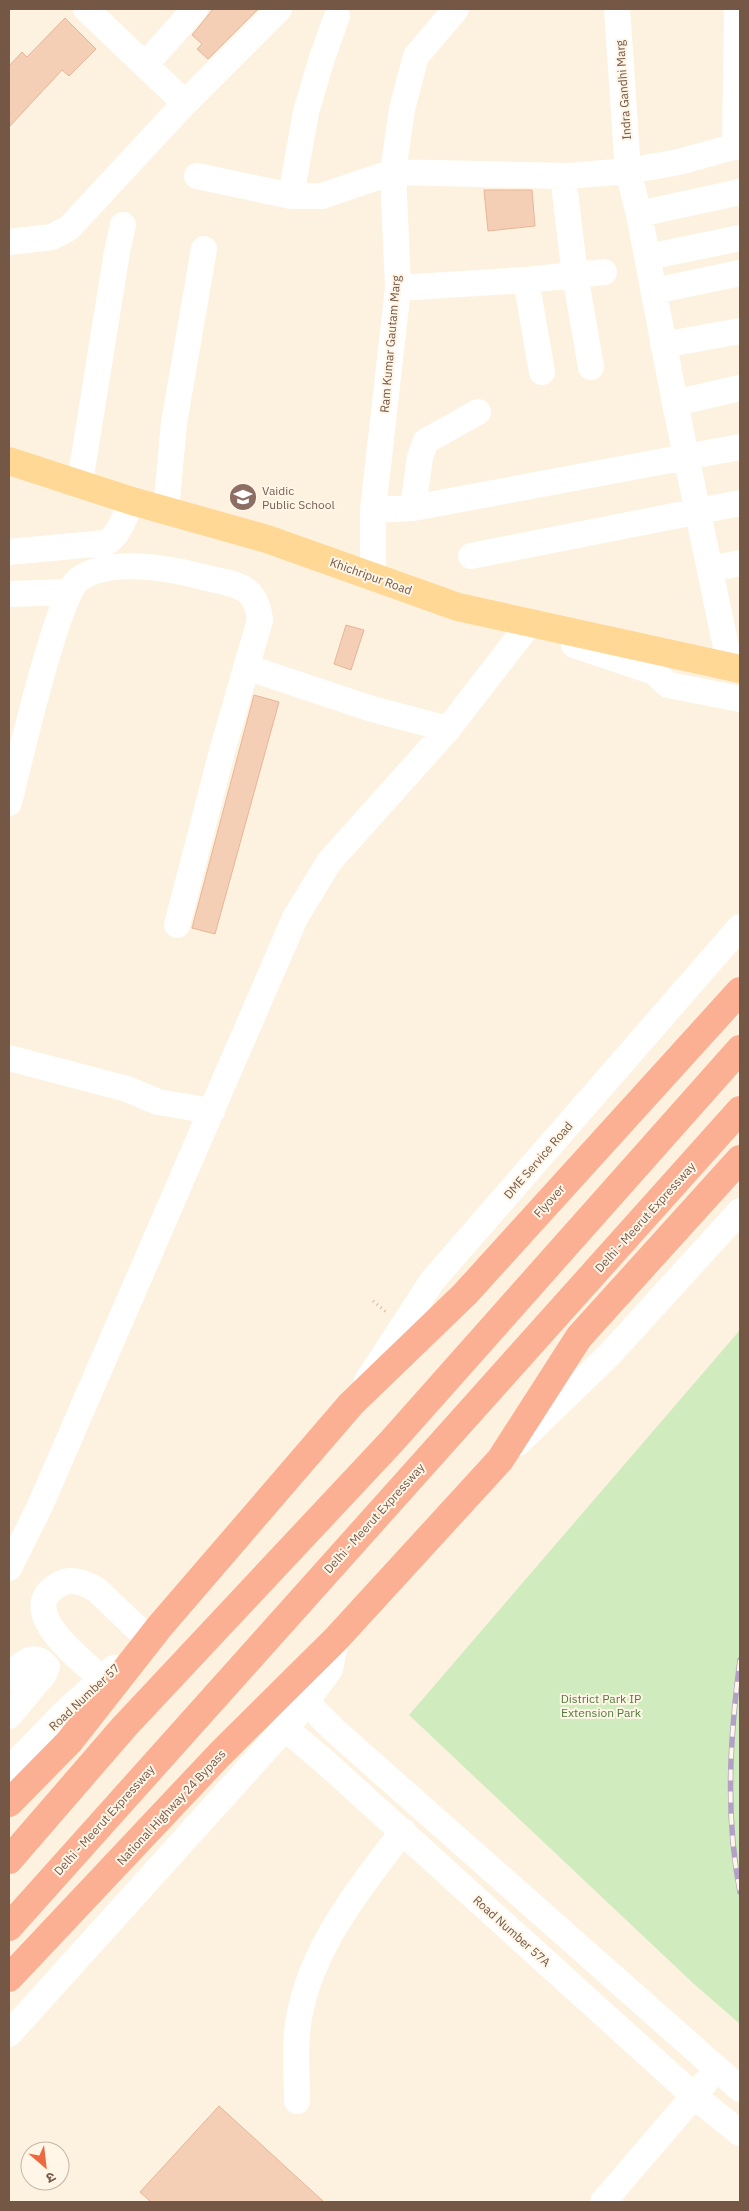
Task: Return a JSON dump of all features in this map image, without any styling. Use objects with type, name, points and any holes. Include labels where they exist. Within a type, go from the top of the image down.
[{"type":"highway","name":"Flyover","points":[[9,1803],[69,1742],[154,1632],[352,1404],[465,1294],[740,991]]},
{"type":"highway","points":[[9,1860],[124,1728],[392,1441],[740,1049]]},
{"type":"highway","name":"Delhi - Meerut Expressway","points":[[9,1927],[740,1110]]},
{"type":"highway","points":[[500,1460],[579,1337],[740,1158]]},
{"type":"highway","name":"National Highway 24 Bypass","points":[[9,1978],[220,1754],[336,1639],[500,1460]]},
{"type":"main road","name":"Khichripur Road","points":[[9,461],[80,482],[132,501],[267,539],[458,607],[735,668]]},
{"type":"street","points":[[86,9],[185,103]]},
{"type":"street","points":[[145,65],[195,9]]},
{"type":"street","points":[[9,242],[52,237],[69,228],[185,103],[279,9]]},
{"type":"street","name":"Ram Kumar Gautam Marg","points":[[372,577],[373,510],[398,288],[393,172],[402,109],[416,56],[456,9]]},
{"type":"street","name":"Indra Gandhi Marg","points":[[617,9],[628,171],[648,257],[674,403],[710,569],[735,668]]},
{"type":"street","points":[[198,176],[291,196],[322,196],[393,172],[563,176],[628,171],[679,162],[737,146],[737,9]]},
{"type":"street","points":[[291,196],[306,112],[337,16]]},
{"type":"street","points":[[563,176],[575,275],[591,367]]},
{"type":"street","points":[[639,214],[740,192]]},
{"type":"street","points":[[80,482],[123,225]]},
{"type":"street","points":[[648,257],[740,238]]},
{"type":"street","points":[[166,510],[174,423],[204,249]]},
{"type":"street","points":[[398,288],[526,280],[604,272]]},
{"type":"street","points":[[654,291],[740,273]]},
{"type":"street","points":[[526,280],[542,372]]},
{"type":"street","points":[[663,345],[740,331]]},
{"type":"street","points":[[674,403],[740,388]]},
{"type":"street","points":[[413,508],[420,457],[426,440],[478,412]]},
{"type":"street","points":[[373,510],[413,508],[740,447]]},
{"type":"street","points":[[9,552],[105,543],[112,540],[117,533],[132,501]]},
{"type":"street","points":[[470,556],[740,503]]},
{"type":"street","points":[[710,569],[740,563]]},
{"type":"street","points":[[9,803],[47,656],[69,592],[77,580],[89,574],[129,565],[179,571],[245,588],[258,603],[260,620],[177,925]]},
{"type":"street","points":[[9,594],[69,592]]},
{"type":"street","points":[[9,1568],[40,1506],[295,918],[329,862],[448,730],[530,623]]},
{"type":"street","points":[[574,645],[654,672],[668,685],[740,699]]},
{"type":"street","points":[[246,667],[372,709],[448,730]]},
{"type":"street","name":"DME Service Road","points":[[352,1404],[432,1281],[740,927]]},
{"type":"street","points":[[9,1058],[127,1089],[158,1102],[212,1111]]},
{"type":"street","points":[[500,1460],[609,1355],[740,1211]]},
{"type":"street","points":[[102,1679],[57,1636],[43,1614],[43,1604],[55,1586],[64,1582],[88,1584],[154,1632]]},
{"type":"street","name":"Road Number 57","points":[[17,1756],[154,1632]]},
{"type":"street","points":[[9,2034],[285,1728],[330,1669],[336,1639]]},
{"type":"street","points":[[9,1679],[28,1659],[34,1658],[43,1663],[47,1668],[9,1716]]},
{"type":"street","points":[[306,1702],[334,1730],[740,2089]]},
{"type":"street","name":"Road Number 57A","points":[[285,1728],[402,1831],[694,2096],[740,2134]]},
{"type":"street","points":[[9,1729],[17,1756]]},
{"type":"street","points":[[297,2101],[297,2033],[303,2000],[322,1946],[354,1895],[402,1831]]},
{"type":"street","points":[[603,2202],[716,2068]]},
{"type":"green space","name":"District Park IP Extension Park","points":[[740,1330],[740,2024],[694,1984],[409,1715]]},
{"type":"building","points":[[213,9],[258,9],[208,59],[197,49],[202,44],[192,35]]},
{"type":"building","points":[[65,18],[96,49],[69,76],[62,70],[9,127],[9,66],[22,52],[27,57]]},
{"type":"building","points":[[484,190],[532,190],[535,226],[488,231]]},
{"type":"building","points":[[346,625],[364,630],[351,670],[334,664]]},
{"type":"building","points":[[254,695],[279,702],[215,934],[192,928]]},
{"type":"building","points":[[219,2106],[324,2202],[151,2202],[140,2192]]},
{"type":"railway","points":[[740,1660],[731,1776],[732,1834],[740,1892]]},
{"type":"place","name":"Vaidic Public School","points":[[243,497]]}]
